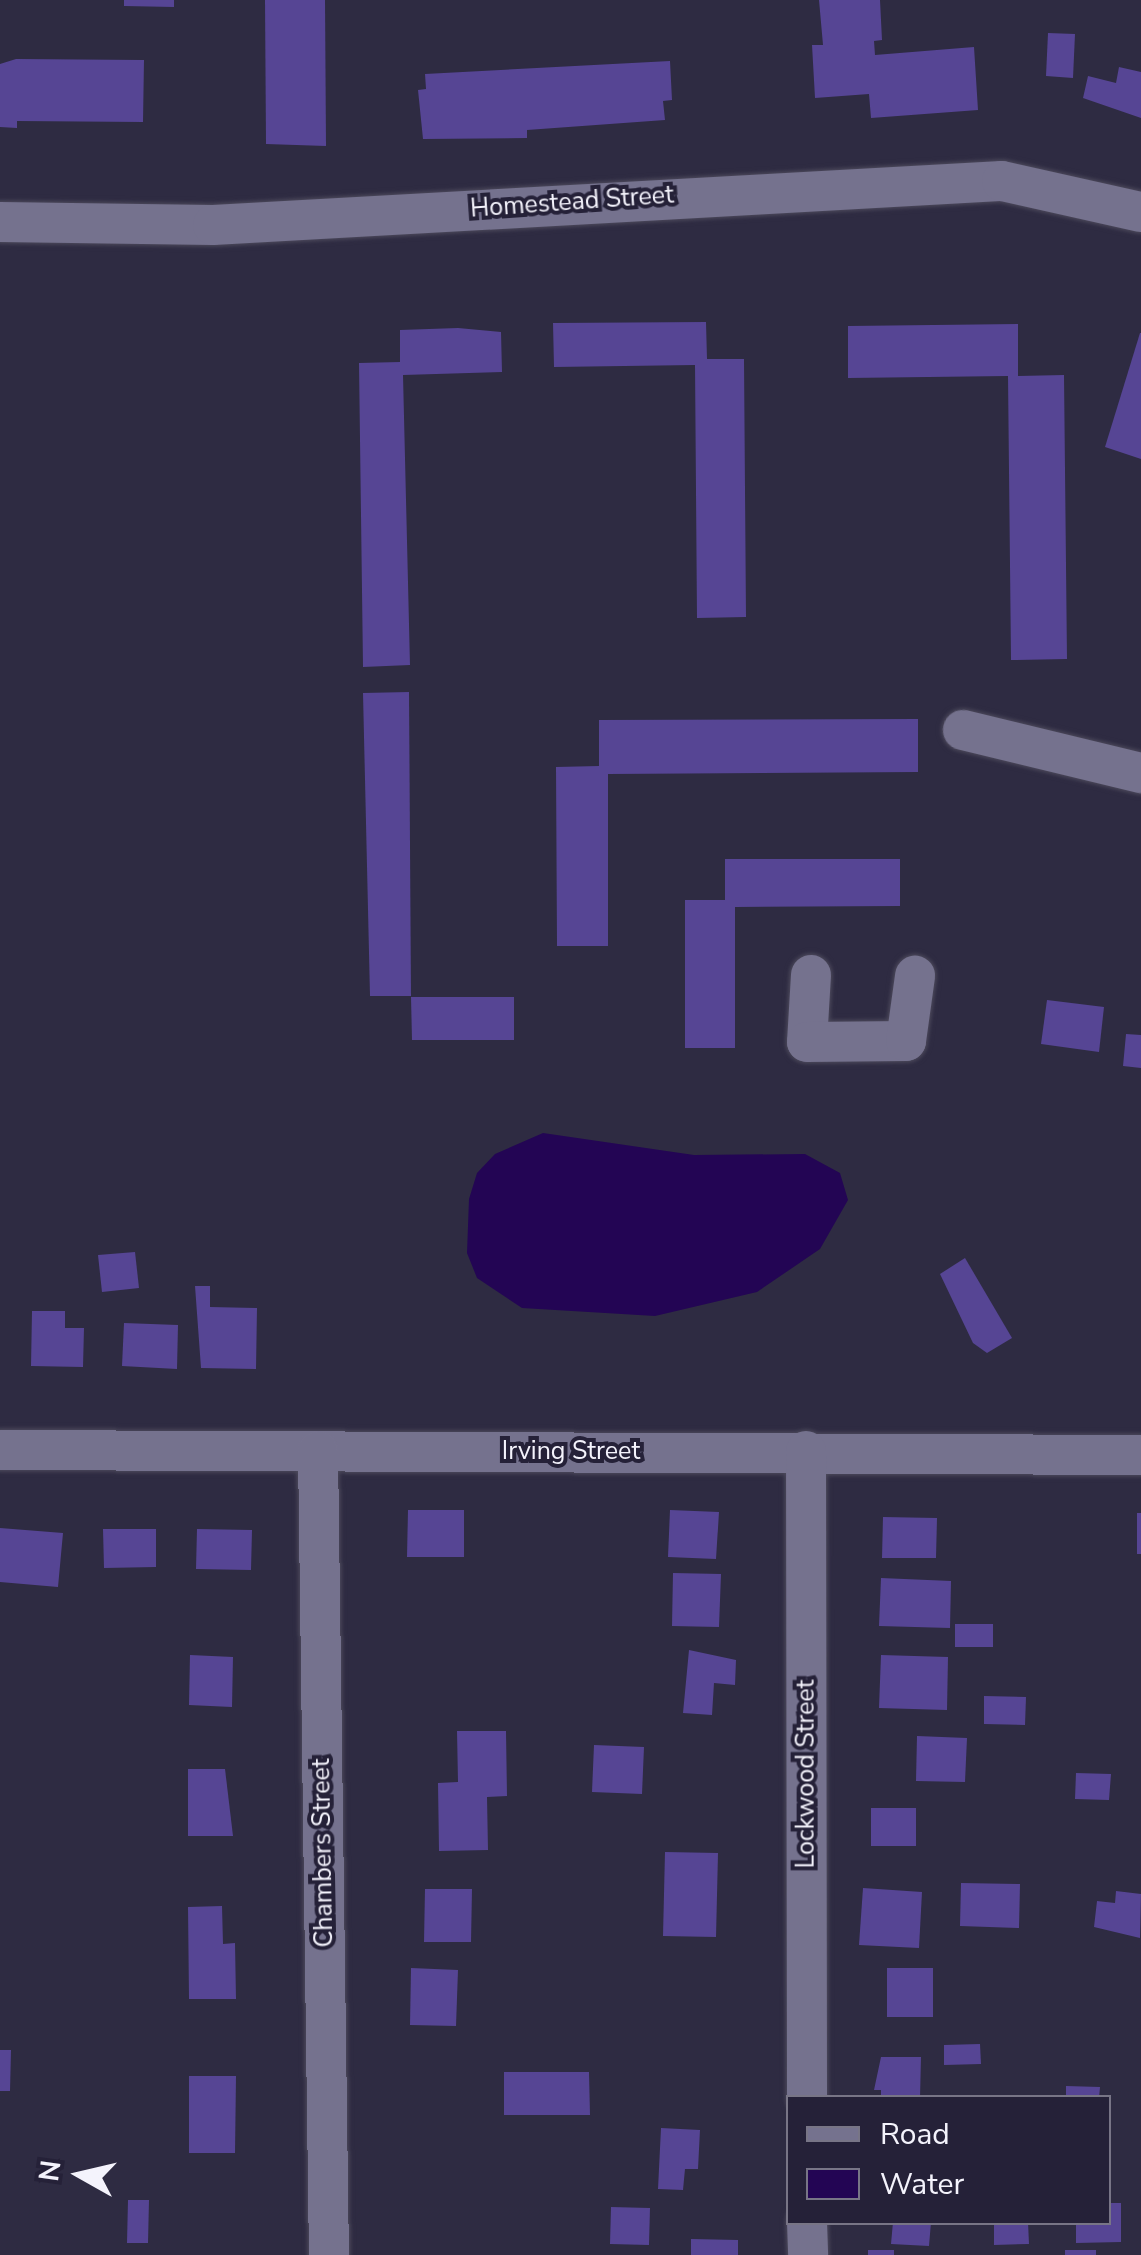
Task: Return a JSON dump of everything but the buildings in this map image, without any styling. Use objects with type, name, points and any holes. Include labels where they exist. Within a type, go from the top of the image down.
[{"type":"street","name":"Homestead Street","points":[[0,222],[213,226],[1002,181],[1141,212]]},
{"type":"street","points":[[963,730],[1141,773]]},
{"type":"street","points":[[811,975],[807,1042],[906,1041],[915,976]]},
{"type":"street","name":"Irving Street","points":[[0,1450],[806,1451],[1141,1456]]},
{"type":"street","name":"Chambers Street","points":[[318,1451],[329,2255]]},
{"type":"street","name":"Lockwood Street","points":[[806,1451],[807,2095]]},
{"type":"street","points":[[808,2225],[808,2255]]},
{"type":"water","points":[[543,1133],[694,1155],[805,1154],[840,1173],[848,1200],[820,1249],[757,1292],[655,1316],[522,1308],[477,1278],[467,1253],[469,1199],[477,1173],[495,1154]]}]
